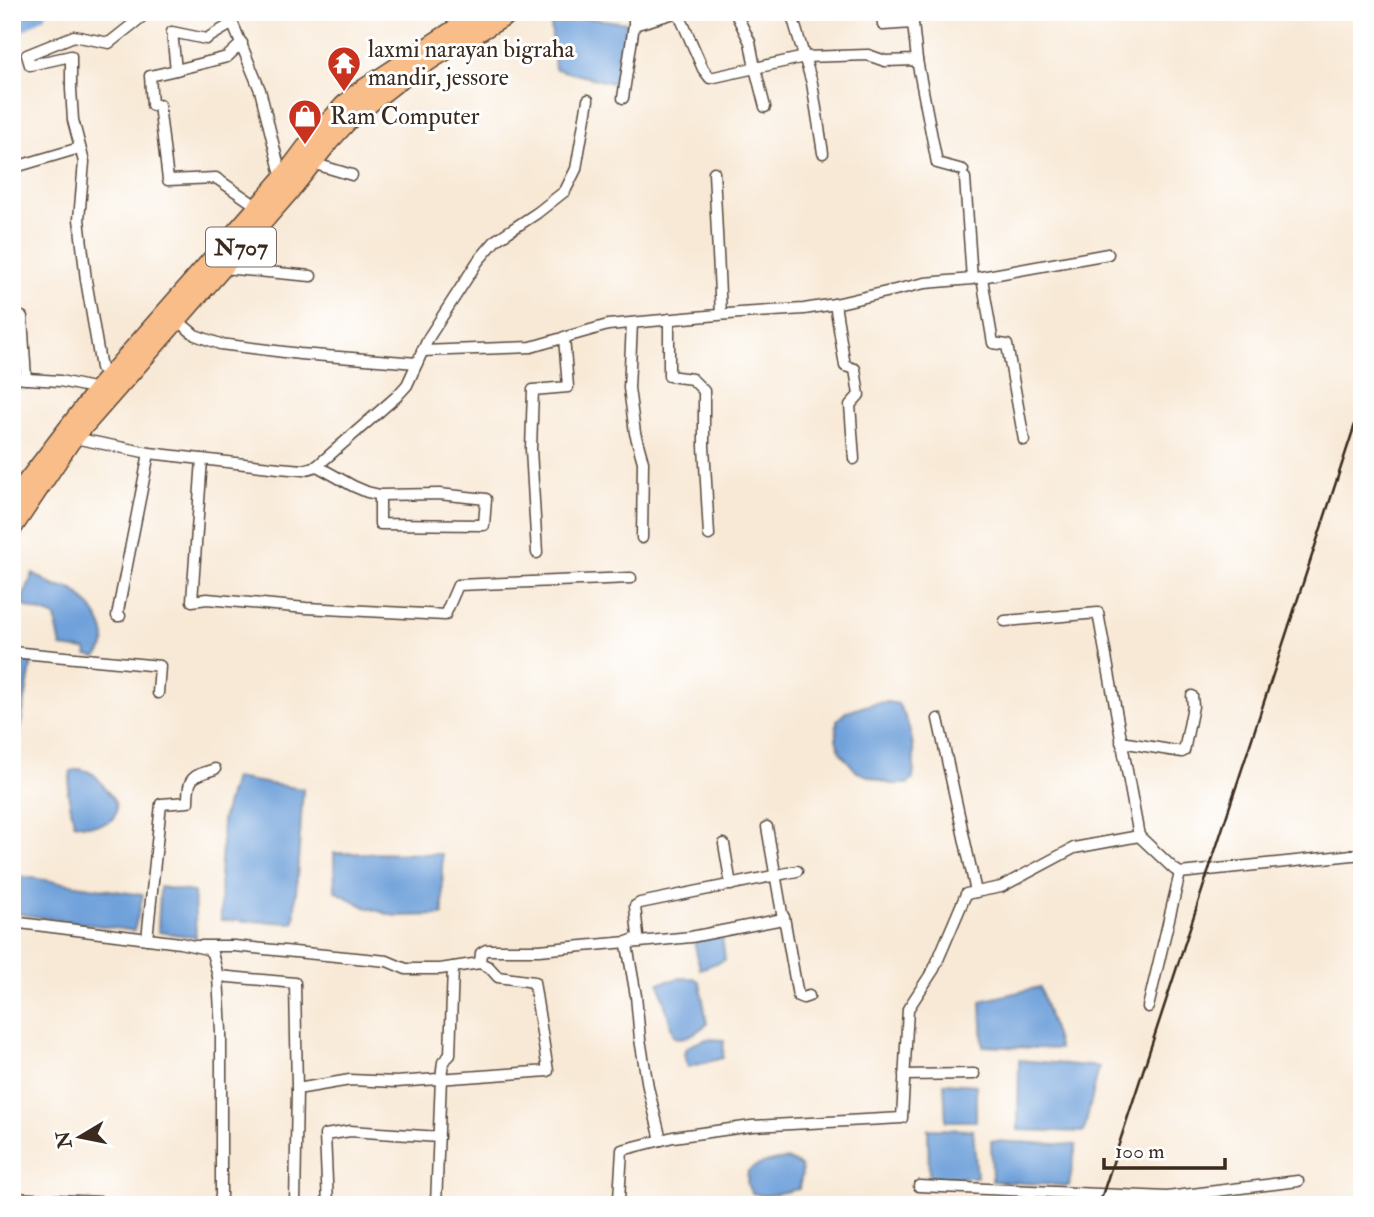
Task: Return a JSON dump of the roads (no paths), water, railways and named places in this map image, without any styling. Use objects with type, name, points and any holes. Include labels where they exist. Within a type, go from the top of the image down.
[{"type":"highway","name":"N707","points":[[12,501],[343,106],[357,93],[481,12]]},
{"type":"highway","name":"N707","points":[[12,529],[105,392],[177,320],[351,119],[397,82],[513,12]]},
{"type":"street","points":[[101,368],[79,219],[84,162],[73,120],[71,56],[30,65],[27,55],[75,36],[109,43],[148,12]]},
{"type":"street","points":[[254,12],[229,13],[260,90],[282,179]]},
{"type":"street","points":[[623,97],[635,25],[634,12]]},
{"type":"street","points":[[635,25],[677,12],[703,69],[710,78],[805,57],[868,55],[885,61],[917,60]]},
{"type":"street","points":[[736,12],[750,42],[765,107]]},
{"type":"street","points":[[791,12],[812,83],[823,153]]},
{"type":"street","points":[[882,12],[883,25],[913,23],[917,60],[937,163],[964,174],[977,278],[993,343],[1007,345],[1024,440]]},
{"type":"street","points":[[176,70],[172,32],[206,39],[228,26]]},
{"type":"street","points":[[242,43],[227,57],[150,76],[152,105],[159,105],[169,180],[216,178],[258,207]]},
{"type":"street","points":[[75,438],[149,453],[303,470],[317,466],[407,385],[429,337],[478,261],[496,240],[565,191],[576,169],[588,100]]},
{"type":"street","points":[[12,168],[76,149]]},
{"type":"street","points":[[312,163],[352,175]]},
{"type":"street","points":[[714,172],[721,314]]},
{"type":"street","points":[[422,351],[531,347],[608,325],[804,309],[925,284],[977,278],[1108,254]]},
{"type":"street","points":[[223,268],[311,276]]},
{"type":"street","points":[[835,304],[845,366],[855,369],[859,395],[850,404],[854,459]]},
{"type":"street","points":[[22,317],[26,379]]},
{"type":"street","points":[[669,319],[669,376],[692,379],[704,391],[709,535]]},
{"type":"street","points":[[177,320],[195,335],[220,344],[300,354],[417,363]]},
{"type":"street","points":[[632,323],[629,388],[635,433],[643,462],[642,538]]},
{"type":"street","points":[[537,553],[531,449],[533,390],[568,387],[564,337]]},
{"type":"street","points":[[12,378],[60,381],[105,392]]},
{"type":"street","points":[[120,616],[117,616],[149,453]]},
{"type":"street","points":[[202,459],[192,601],[207,599],[306,608],[445,615],[458,585],[631,578]]},
{"type":"street","points":[[317,466],[353,486],[380,495],[439,494],[486,499],[484,525],[380,524],[380,495]]},
{"type":"street","points":[[1005,621],[1098,613],[1139,836],[1180,873],[1362,854]]},
{"type":"street","points":[[12,652],[160,666],[158,693]]},
{"type":"street","points":[[1121,742],[1184,751],[1193,706],[1192,696]]},
{"type":"street","points":[[938,719],[975,892]]},
{"type":"street","points":[[147,939],[161,804],[188,803],[188,785],[197,774],[215,769]]},
{"type":"street","points":[[767,827],[798,996],[810,996]]},
{"type":"street","points":[[615,1205],[619,1199],[622,1150],[661,1140],[752,1126],[902,1118],[908,1009],[934,968],[966,894],[1000,887],[1074,848],[1139,836]]},
{"type":"street","points":[[724,844],[731,885]]},
{"type":"street","points":[[480,963],[481,953],[486,950],[551,949],[635,940],[638,936],[635,906],[640,903],[797,872]]},
{"type":"street","points":[[1148,1007],[1180,873]]},
{"type":"street","points":[[661,1140],[648,1087],[627,945],[704,934],[781,920],[784,917]]},
{"type":"street","points":[[12,922],[197,946],[234,946],[387,961],[406,969],[440,969],[480,963],[489,967],[498,977],[534,982],[548,1071],[396,1082],[350,1080],[297,1089]]},
{"type":"street","points":[[197,946],[212,953],[218,976],[222,1085],[219,1205]]},
{"type":"street","points":[[436,1205],[441,1078],[443,1062],[450,1055],[453,967]]},
{"type":"street","points":[[218,976],[295,983],[295,1205]]},
{"type":"street","points":[[904,1075],[974,1074]]},
{"type":"street","points":[[328,1205],[325,1135],[350,1130],[439,1137]]},
{"type":"street","points":[[919,1186],[1167,1197],[1298,1181]]},
{"type":"street","points":[[12,1198],[100,1202],[106,1205]]},
{"type":"water","points":[[556,14],[628,23],[620,85],[555,69],[551,25]]},
{"type":"water","points":[[33,573],[55,586],[68,587],[75,591],[92,609],[105,637],[103,649],[96,657],[87,655],[86,650],[61,647],[55,617],[21,603]]},
{"type":"water","points":[[12,656],[32,661],[19,735],[12,737]]},
{"type":"water","points":[[887,702],[898,704],[910,730],[914,770],[913,779],[908,784],[890,784],[857,772],[840,752],[836,739],[837,720],[846,712]]},
{"type":"water","points":[[79,769],[94,775],[114,800],[116,811],[109,821],[96,825],[74,823],[68,793],[71,771]]},
{"type":"water","points":[[234,778],[303,789],[294,923],[221,920],[222,820]]},
{"type":"water","points":[[334,853],[442,854],[443,915],[395,916],[365,907],[335,891]]},
{"type":"water","points":[[12,875],[143,895],[134,931],[12,913]]},
{"type":"water","points":[[160,887],[194,892],[196,937],[158,932]]},
{"type":"water","points":[[722,936],[725,960],[700,969],[694,941]]},
{"type":"water","points":[[694,978],[700,982],[707,1024],[692,1035],[679,1038],[674,1037],[659,983]]},
{"type":"water","points":[[1040,987],[1059,1049],[983,1046],[981,1001]]},
{"type":"water","points":[[707,1039],[724,1040],[723,1058],[688,1067],[684,1054],[687,1047]]},
{"type":"water","points":[[1019,1060],[1099,1067],[1084,1132],[1018,1130]]},
{"type":"water","points":[[944,1083],[976,1085],[976,1121],[946,1121]]},
{"type":"water","points":[[928,1129],[973,1130],[977,1177],[929,1177]]},
{"type":"water","points":[[991,1141],[1076,1145],[1069,1186],[992,1181]]},
{"type":"water","points":[[787,1159],[801,1166],[799,1189],[765,1196],[752,1193],[747,1180],[748,1171],[762,1164]]},
{"type":"waterway","points":[[12,30],[40,12]]},
{"type":"railway","points":[[1099,1205],[1362,403]]},
{"type":"place","name":"laxmi narayan bigraha mandir, jessore","points":[[344,93]]},
{"type":"place","name":"Ram Computer","points":[[305,146]]}]
